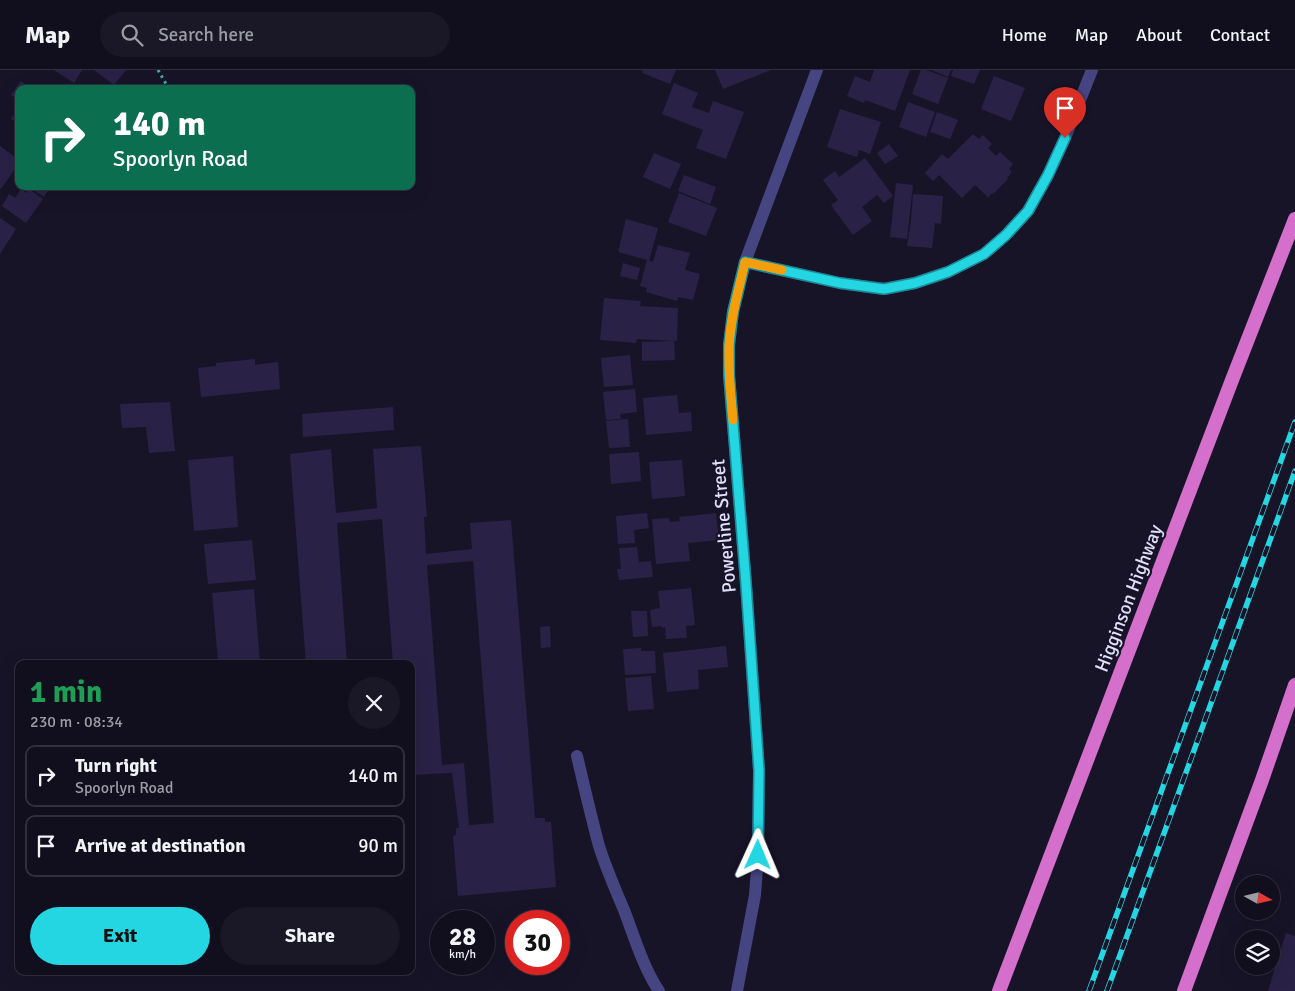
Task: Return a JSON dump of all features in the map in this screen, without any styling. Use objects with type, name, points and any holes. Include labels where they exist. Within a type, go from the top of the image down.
[{"type":"highway","name":"Higginson Highway","points":[[998,991],[1295,219]]},
{"type":"highway","points":[[1184,991],[1295,685]]},
{"type":"street","name":"Powerline Street","points":[[737,991],[755,896],[758,855],[759,770],[729,375],[729,345],[733,312],[745,262],[817,70]]},
{"type":"street","points":[[745,262],[840,283],[884,289],[915,283],[948,272],[984,254],[1006,235],[1028,211],[1048,175],[1065,138],[1092,70]]},
{"type":"street","points":[[577,756],[586,799],[602,854],[632,934],[659,991]]},
{"type":"path","points":[[158,70],[167,85]]},
{"type":"building","points":[[54,70],[82,70],[74,83]]},
{"type":"building","points":[[94,70],[126,70],[114,85]]},
{"type":"building","points":[[643,70],[676,70],[670,84],[642,73]]},
{"type":"building","points":[[715,70],[771,70],[723,89]]},
{"type":"building","points":[[874,70],[910,70],[895,111],[865,100],[864,103],[847,96],[855,76],[870,82]]},
{"type":"building","points":[[921,70],[948,78],[938,104],[912,94]]},
{"type":"building","points":[[931,70],[951,70],[948,77]]},
{"type":"building","points":[[953,70],[980,70],[974,84],[951,76]]},
{"type":"building","points":[[994,76],[1025,88],[1011,121],[981,109]]},
{"type":"building","points":[[21,81],[26,85],[18,85]]},
{"type":"building","points":[[674,83],[698,93],[692,107],[709,113],[713,101],[744,112],[726,159],[696,148],[703,130],[662,114]]},
{"type":"building","points":[[15,89],[15,98],[11,95]]},
{"type":"building","points":[[908,102],[935,112],[926,137],[899,127]]},
{"type":"building","points":[[840,109],[881,122],[870,154],[859,150],[857,157],[827,147]]},
{"type":"building","points":[[937,112],[958,120],[950,139],[930,132]]},
{"type":"building","points":[[15,113],[15,122],[11,119]]},
{"type":"building","points":[[973,134],[979,139],[983,135],[992,144],[988,148],[996,156],[1000,152],[1013,164],[1009,169],[1012,172],[1008,179],[988,197],[975,185],[962,198],[939,175],[933,181],[925,173],[942,154],[948,159]]},
{"type":"building","points":[[889,144],[898,156],[885,164],[877,153]]},
{"type":"building","points":[[0,146],[15,157],[15,169],[0,188]]},
{"type":"building","points":[[654,153],[681,164],[670,189],[643,177]]},
{"type":"building","points":[[865,158],[893,196],[884,203],[877,195],[862,207],[872,221],[853,235],[831,205],[838,200],[823,180],[835,171],[839,177]]},
{"type":"building","points":[[684,175],[716,187],[710,204],[678,191]]},
{"type":"building","points":[[896,183],[913,185],[907,239],[890,237]]},
{"type":"building","points":[[20,190],[26,193],[30,190],[43,199],[26,223],[2,206],[9,194],[15,198]]},
{"type":"building","points":[[33,190],[48,190],[44,197]]},
{"type":"building","points":[[679,193],[717,208],[706,236],[668,222]]},
{"type":"building","points":[[913,194],[943,196],[941,224],[935,223],[932,248],[907,246]]},
{"type":"building","points":[[0,218],[16,229],[0,254]]},
{"type":"building","points":[[626,219],[658,228],[649,261],[653,262],[658,245],[690,253],[685,270],[700,274],[693,300],[678,297],[677,301],[646,292],[647,288],[640,286],[647,260],[618,252]]},
{"type":"building","points":[[623,263],[640,268],[637,280],[620,276]]},
{"type":"building","points":[[604,298],[641,301],[640,306],[678,308],[677,341],[637,339],[636,343],[600,340]]},
{"type":"building","points":[[674,341],[675,360],[642,361],[642,342]]},
{"type":"building","points":[[630,355],[633,385],[604,387],[601,358]]},
{"type":"building","points":[[255,359],[255,365],[278,362],[280,389],[201,397],[198,368],[216,366],[216,363]]},
{"type":"building","points":[[635,389],[637,412],[620,414],[621,419],[606,420],[603,392]]},
{"type":"building","points":[[677,395],[679,413],[691,412],[692,431],[646,435],[643,398]]},
{"type":"building","points":[[170,402],[175,451],[149,453],[146,427],[122,428],[120,404]]},
{"type":"building","points":[[393,407],[394,430],[303,437],[302,414]]},
{"type":"building","points":[[628,419],[630,447],[609,448],[606,421]]},
{"type":"building","points":[[421,446],[427,517],[424,517],[426,554],[472,549],[470,523],[511,520],[535,818],[545,818],[545,822],[551,822],[556,887],[458,896],[453,836],[456,835],[456,828],[459,828],[452,773],[415,775],[415,660],[393,660],[382,519],[337,523],[347,660],[306,660],[290,454],[331,449],[336,513],[377,508],[373,449]],"holes":[[[473,561],[494,823],[469,825],[464,763],[442,765],[427,565]]]},
{"type":"building","points":[[639,452],[641,481],[611,484],[609,454]]},
{"type":"building","points":[[233,456],[238,527],[194,531],[188,460]]},
{"type":"building","points":[[682,460],[685,496],[652,499],[649,462]]},
{"type":"building","points":[[647,513],[649,528],[634,530],[635,543],[618,544],[616,516]]},
{"type":"building","points":[[716,513],[719,540],[688,543],[690,561],[656,564],[652,519],[669,518],[670,522],[680,521],[679,517]]},
{"type":"building","points":[[252,540],[256,580],[208,584],[204,544]]},
{"type":"building","points":[[637,547],[639,562],[651,561],[653,577],[619,580],[617,569],[621,569],[619,548]]},
{"type":"building","points":[[691,588],[695,625],[686,626],[687,638],[666,639],[665,627],[652,627],[650,610],[660,608],[658,591]]},
{"type":"building","points":[[254,589],[260,660],[218,660],[212,593]]},
{"type":"building","points":[[631,611],[647,611],[648,636],[633,637]]},
{"type":"building","points":[[550,626],[551,647],[541,648],[540,627]]},
{"type":"building","points":[[726,646],[728,667],[698,670],[699,689],[667,692],[663,653]]},
{"type":"building","points":[[641,648],[641,651],[655,651],[656,673],[625,675],[623,649]]},
{"type":"building","points":[[651,676],[654,709],[628,711],[625,678]]},
{"type":"building","points":[[1286,933],[1295,936],[1295,991],[1268,991],[1273,975],[1280,975],[1280,952]]},
{"type":"railway","points":[[1089,991],[1295,422]]},
{"type":"railway","points":[[1107,991],[1295,471]]},
{"type":"slow traffic","points":[[733,420],[729,375],[729,345],[733,312],[745,262],[782,270]]},
{"type":"route","points":[[758,855],[759,770],[729,375],[729,345],[733,312],[745,262],[840,283],[884,289],[915,283],[948,272],[984,254],[1006,235],[1028,211],[1048,175],[1065,138]]}]
